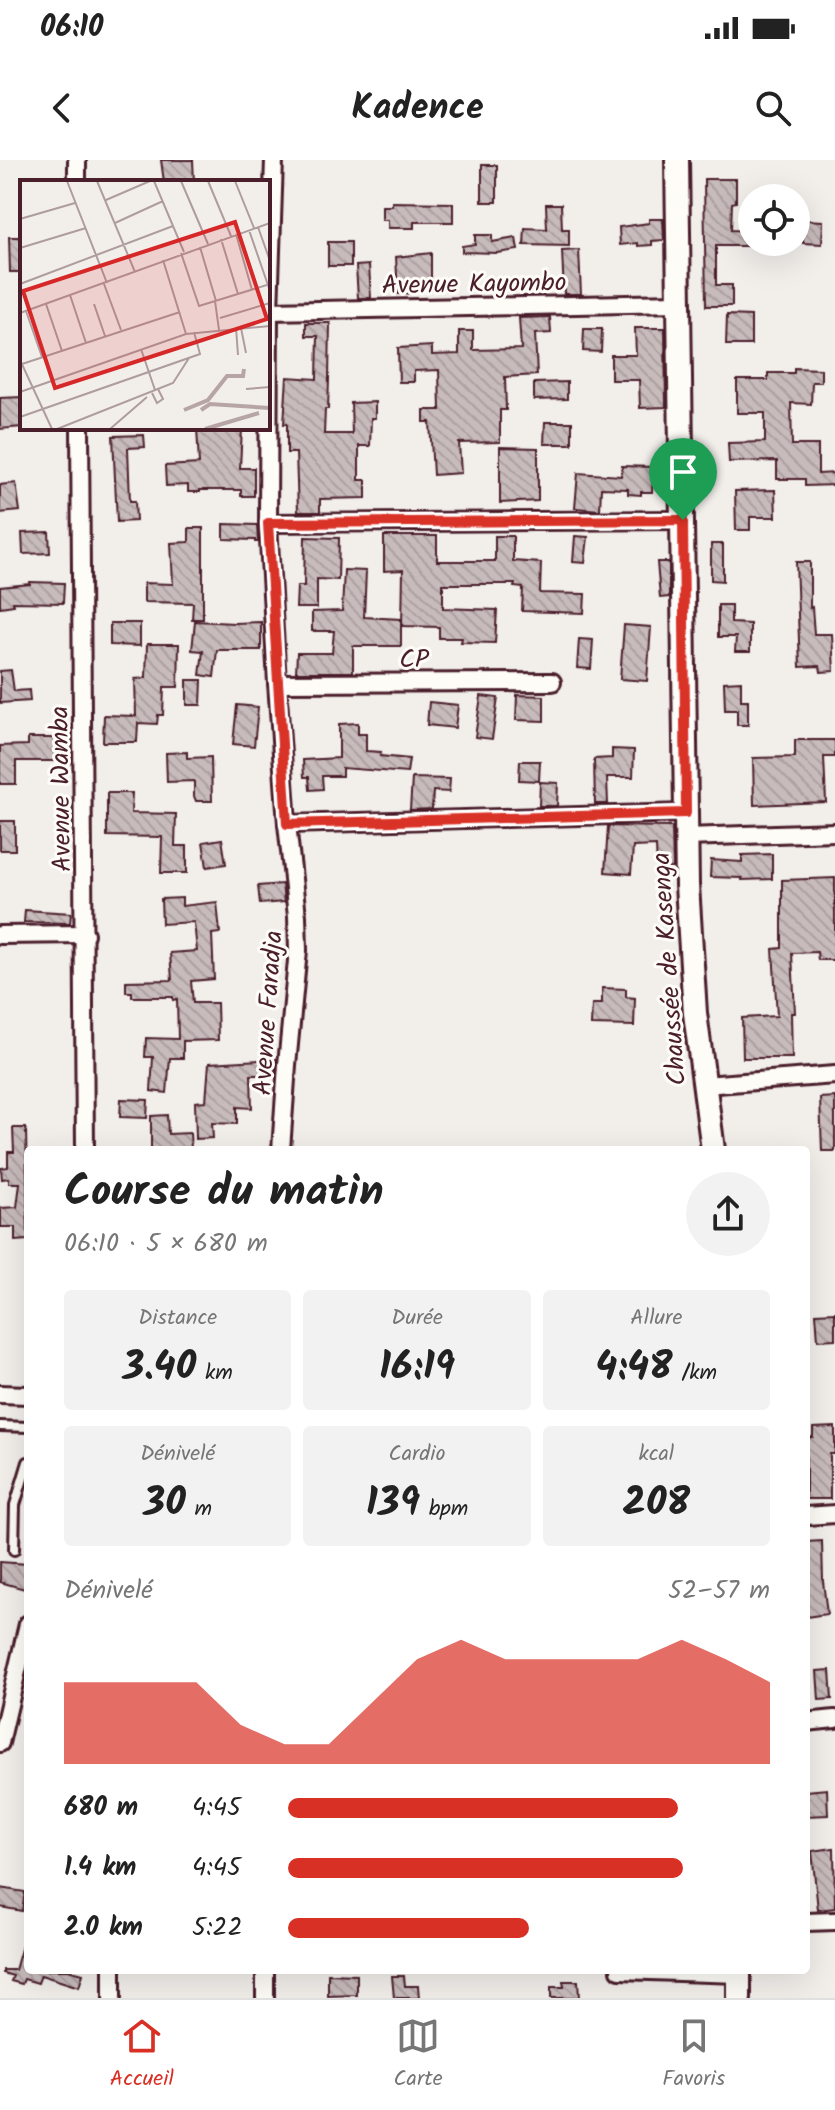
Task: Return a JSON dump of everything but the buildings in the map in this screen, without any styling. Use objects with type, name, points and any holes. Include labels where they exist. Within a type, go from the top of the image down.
[{"type":"main road","name":"Chaussée de Kasenga","points":[[677,160],[686,837],[691,968],[712,1146]]},
{"type":"main road","points":[[739,1974],[739,1998]]},
{"type":"street","name":"Avenue Faradja","points":[[270,281],[274,160]]},
{"type":"street","name":"Avenue Kayombo","points":[[270,311],[679,303]]},
{"type":"street","name":"Avenue Wamba","points":[[80,430],[85,1146]]},
{"type":"street","name":"Avenue Faradja","points":[[268,430],[268,523],[277,683],[298,950],[281,1146]]},
{"type":"street","points":[[268,523],[683,520]]},
{"type":"street","name":"CP","points":[[277,683],[552,682]]},
{"type":"street","points":[[287,824],[686,813]]},
{"type":"street","points":[[686,837],[835,832]]},
{"type":"street","points":[[0,935],[85,934]]},
{"type":"street","points":[[704,1085],[835,1075]]},
{"type":"street","points":[[0,1394],[24,1395]]},
{"type":"street","points":[[810,1516],[835,1514]]},
{"type":"street","points":[[0,1738],[24,1640]]},
{"type":"street","points":[[810,1722],[835,1719]]},
{"type":"street","points":[[810,1922],[835,1921]]},
{"type":"street","points":[[112,1974],[112,1998]]},
{"type":"street","points":[[265,1974],[265,1998]]},
{"type":"lane","points":[[0,1426],[24,1427]]},
{"type":"lane","points":[[14,1550],[15,1505],[24,1475]]},
{"type":"route","points":[[683,520],[686,813],[287,824],[268,523],[683,520]]}]
